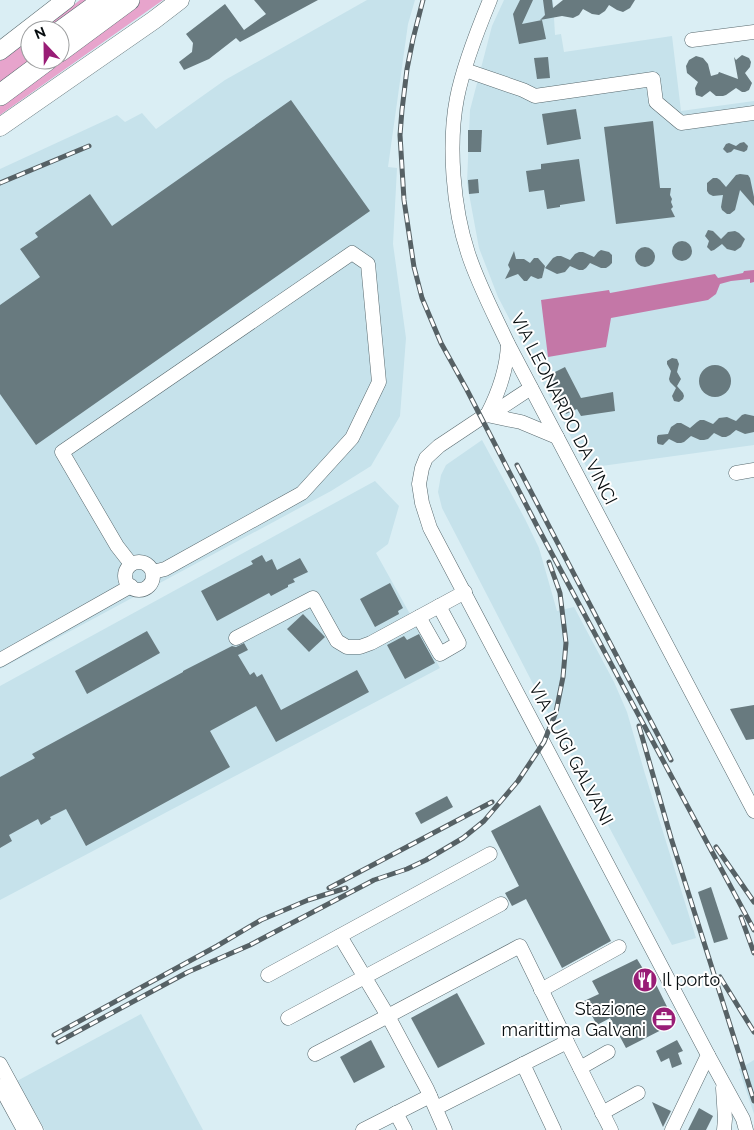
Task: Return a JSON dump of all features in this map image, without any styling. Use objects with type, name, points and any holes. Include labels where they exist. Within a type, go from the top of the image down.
[{"type":"highway","points":[[70,25],[104,0]]},
{"type":"highway","points":[[70,43],[129,0]]},
{"type":"highway","points":[[0,76],[20,61]]},
{"type":"highway","points":[[0,95],[34,70]]},
{"type":"main road","points":[[0,51],[66,0]]},
{"type":"main road","points":[[0,127],[180,0]]},
{"type":"street","name":"VIA LEONARDO DA VINCI","points":[[490,0],[464,70],[457,95],[454,126],[454,171],[463,237],[474,270],[508,344],[754,811]]},
{"type":"street","points":[[692,40],[754,32]]},
{"type":"street","points":[[464,70],[523,90],[535,96],[653,79],[656,102],[680,123],[754,113]]},
{"type":"street","points":[[131,564],[117,546],[62,452],[352,253],[368,264],[379,382],[352,438],[302,493],[164,569],[153,572]]},
{"type":"street","points":[[508,344],[501,386],[486,415],[521,422],[556,437]]},
{"type":"street","points":[[501,386],[507,388],[531,388]]},
{"type":"street","name":"VIA LUIGI GALVANI","points":[[531,388],[439,446],[426,458],[419,484],[422,503],[430,528],[743,1119],[746,1130]]},
{"type":"street","points":[[736,472],[754,470]]},
{"type":"street","points":[[135,562],[144,562],[153,572],[153,580],[145,588],[138,589],[131,586],[126,580],[128,567],[135,562]]},
{"type":"street","points":[[0,660],[131,586]]},
{"type":"street","points":[[236,638],[313,598],[337,641],[347,647],[360,647],[371,643],[465,592]]},
{"type":"street","points":[[419,617],[440,654],[459,643],[438,606]]},
{"type":"street","points":[[268,974],[490,854]]},
{"type":"street","points":[[288,1018],[502,904]]},
{"type":"street","points":[[340,936],[388,1016],[446,1130]]},
{"type":"street","points":[[314,1054],[520,946],[611,1130]]},
{"type":"street","points":[[541,990],[619,947]]},
{"type":"street","points":[[363,1130],[396,1114],[433,1102],[523,1064],[567,1042]]},
{"type":"street","points":[[580,1068],[608,1052]]},
{"type":"street","points":[[672,1130],[708,1055]]},
{"type":"street","points":[[0,1064],[36,1130]]},
{"type":"street","points":[[523,1064],[549,1128]]},
{"type":"street","points":[[723,1083],[724,1130]]},
{"type":"street","points":[[0,1086],[24,1130]]},
{"type":"street","points":[[602,1113],[638,1093]]},
{"type":"street","points":[[396,1114],[405,1130]]},
{"type":"shaded area","points":[[80,0],[163,0],[70,66],[70,20],[53,20]]},
{"type":"shaded area","points":[[367,0],[415,0],[408,24],[388,167],[397,168],[393,244],[406,338],[400,416],[371,466],[331,491],[0,669],[0,169],[117,115],[125,122],[142,113],[156,129],[225,80]]},
{"type":"shaded area","points":[[504,0],[553,0],[555,35],[561,34],[564,52],[672,36],[681,111],[754,101],[754,445],[587,468],[498,297],[479,248],[467,183],[470,110],[492,26]]},
{"type":"shaded area","points":[[20,46],[20,70],[64,70],[0,115],[0,61]]},
{"type":"shaded area","points":[[754,270],[754,282],[750,283],[750,279],[720,284],[716,294],[708,300],[611,318],[606,347],[548,357],[541,300],[609,290],[610,293],[715,274],[718,278]]},
{"type":"shaded area","points":[[482,440],[539,548],[557,611],[574,607],[614,682],[627,712],[696,938],[672,945],[546,709],[442,508],[438,492],[441,475],[446,465]]},
{"type":"shaded area","points":[[375,481],[399,506],[388,544],[376,553],[440,668],[0,900],[0,686]]},
{"type":"shaded area","points":[[141,1014],[203,1130],[45,1130],[17,1081]]},
{"type":"shaded area","points":[[754,1060],[754,1114],[739,1069]]},
{"type":"building","points":[[254,0],[318,0],[240,42],[236,38],[209,59],[184,70],[179,62],[192,52],[193,43],[186,34],[225,4],[244,30],[266,14]]},
{"type":"building","points":[[520,0],[533,0],[522,24],[542,20],[546,39],[519,44],[513,14]]},
{"type":"building","points":[[543,0],[552,0],[553,8],[563,0],[635,0],[630,8],[623,12],[609,5],[599,15],[592,14],[583,9],[579,15],[573,18],[562,16],[540,20],[545,15]]},
{"type":"building","points":[[742,55],[749,58],[751,62],[750,67],[745,73],[752,83],[749,90],[742,92],[736,88],[723,96],[716,96],[710,91],[702,97],[696,95],[695,88],[698,82],[687,73],[686,66],[689,60],[696,56],[703,58],[708,64],[711,76],[719,72],[738,79],[734,57],[736,60]]},
{"type":"building","points":[[548,57],[550,78],[537,79],[534,58]]},
{"type":"building","points":[[291,100],[370,211],[36,445],[0,394],[0,305],[40,277],[20,249],[38,237],[35,233],[90,194],[112,226]]},
{"type":"building","points":[[576,109],[581,139],[547,145],[542,114]]},
{"type":"building","points":[[653,121],[660,188],[671,188],[670,195],[673,207],[671,209],[675,217],[616,224],[604,127]]},
{"type":"building","points":[[468,130],[482,130],[481,152],[468,152]]},
{"type":"building","points":[[744,142],[748,146],[744,152],[734,149],[727,153],[723,149],[729,143],[736,146]]},
{"type":"building","points":[[579,159],[585,201],[547,209],[544,190],[529,192],[526,171],[541,169],[541,164]]},
{"type":"building","points":[[736,175],[748,175],[750,178],[754,206],[740,190],[735,210],[727,214],[721,207],[723,195],[713,196],[709,194],[707,183],[713,178],[717,178],[726,187]]},
{"type":"building","points":[[478,179],[479,193],[469,194],[468,180]]},
{"type":"building","points":[[708,230],[713,231],[721,239],[728,232],[735,231],[745,239],[741,247],[735,251],[727,249],[722,244],[711,251],[707,247],[709,241],[705,236]]},
{"type":"building","points":[[682,241],[689,244],[692,251],[689,258],[682,261],[675,258],[672,251],[675,244]]},
{"type":"building","points":[[645,247],[652,250],[655,257],[652,264],[645,267],[638,264],[635,257],[638,250]]},
{"type":"building","points":[[601,250],[612,255],[612,263],[606,268],[590,263],[583,270],[570,266],[565,272],[557,274],[545,268],[557,256],[570,260],[575,254],[583,252],[594,257]]},
{"type":"building","points":[[514,251],[516,259],[524,259],[530,263],[534,258],[538,258],[545,266],[542,278],[538,279],[531,276],[527,281],[524,281],[518,274],[505,279],[510,269],[508,265]]},
{"type":"building","points":[[672,358],[677,359],[679,364],[677,372],[681,379],[677,386],[684,396],[679,402],[674,401],[672,396],[676,388],[669,379],[671,371],[667,361]]},
{"type":"building","points":[[715,365],[721,366],[726,370],[730,375],[730,387],[726,392],[721,396],[715,397],[709,396],[704,392],[700,387],[699,381],[700,375],[704,370],[709,366]]},
{"type":"building","points":[[565,367],[581,398],[613,392],[615,411],[581,416],[577,409],[566,414],[547,376]]},
{"type":"building","points":[[745,414],[754,416],[754,432],[745,434],[736,430],[726,437],[714,433],[704,440],[691,436],[681,443],[669,439],[663,445],[657,442],[658,435],[668,434],[671,427],[677,423],[690,428],[700,420],[713,424],[719,418],[727,417],[736,421]]},
{"type":"building","points":[[262,555],[266,562],[272,559],[277,570],[300,558],[308,572],[293,579],[295,582],[288,585],[288,587],[271,596],[269,593],[217,621],[201,591],[253,564],[251,561]]},
{"type":"building","points":[[390,583],[403,608],[398,611],[399,614],[375,627],[360,599]]},
{"type":"building","points":[[303,614],[325,637],[309,652],[287,629]]},
{"type":"building","points":[[147,631],[160,653],[87,694],[75,671]]},
{"type":"building","points":[[419,634],[435,663],[405,679],[387,645],[404,636],[407,640]]},
{"type":"building","points":[[244,643],[248,650],[238,655],[250,675],[254,672],[257,677],[262,674],[281,710],[357,670],[369,692],[276,742],[256,706],[210,731],[230,767],[86,846],[66,809],[50,817],[51,819],[41,825],[38,819],[9,835],[12,841],[0,848],[0,777],[35,758],[32,754],[183,671],[232,646],[236,647]]},
{"type":"building","points":[[754,705],[754,739],[746,740],[730,709]]},
{"type":"building","points":[[447,796],[453,807],[421,824],[415,813]]},
{"type":"building","points":[[540,805],[611,941],[562,968],[526,899],[512,906],[505,893],[519,886],[491,831]]},
{"type":"building","points":[[711,887],[728,939],[714,943],[698,892]]},
{"type":"building","points":[[637,959],[645,972],[649,970],[675,1023],[626,1048],[610,1018],[597,1025],[584,1001],[599,994],[592,981]]},
{"type":"building","points":[[457,993],[485,1044],[438,1068],[411,1018]]},
{"type":"building","points":[[371,1040],[385,1067],[354,1083],[340,1057]]},
{"type":"building","points":[[677,1040],[683,1051],[678,1053],[682,1064],[672,1068],[669,1058],[661,1062],[656,1051]]},
{"type":"building","points":[[652,1102],[671,1111],[663,1127]]},
{"type":"building","points":[[699,1108],[713,1116],[706,1130],[688,1130]]},
{"type":"railway","points":[[423,0],[407,69],[400,135],[404,200],[414,267],[422,298],[441,343],[537,526],[754,930]]},
{"type":"railway","points":[[0,183],[89,146]]},
{"type":"railway","points":[[517,465],[671,760]]},
{"type":"railway","points":[[58,1042],[188,972],[250,945],[374,880],[407,869],[426,860],[463,838],[484,821],[518,781],[544,742],[556,712],[563,677],[566,643],[560,593],[549,562]]},
{"type":"railway","points":[[639,726],[671,838],[754,1101]]},
{"type":"railway","points":[[329,888],[492,802]]},
{"type":"railway","points":[[716,847],[754,902]]},
{"type":"railway","points":[[54,1035],[261,920],[308,900],[346,888]]},
{"type":"railway","points":[[741,917],[754,953]]},
{"type":"railway","points":[[720,977],[754,1032]]},
{"type":"place","name":"Il porto","points":[[645,980]]},
{"type":"place","name":"Stazione marittima Galvani","points":[[664,1019]]}]
